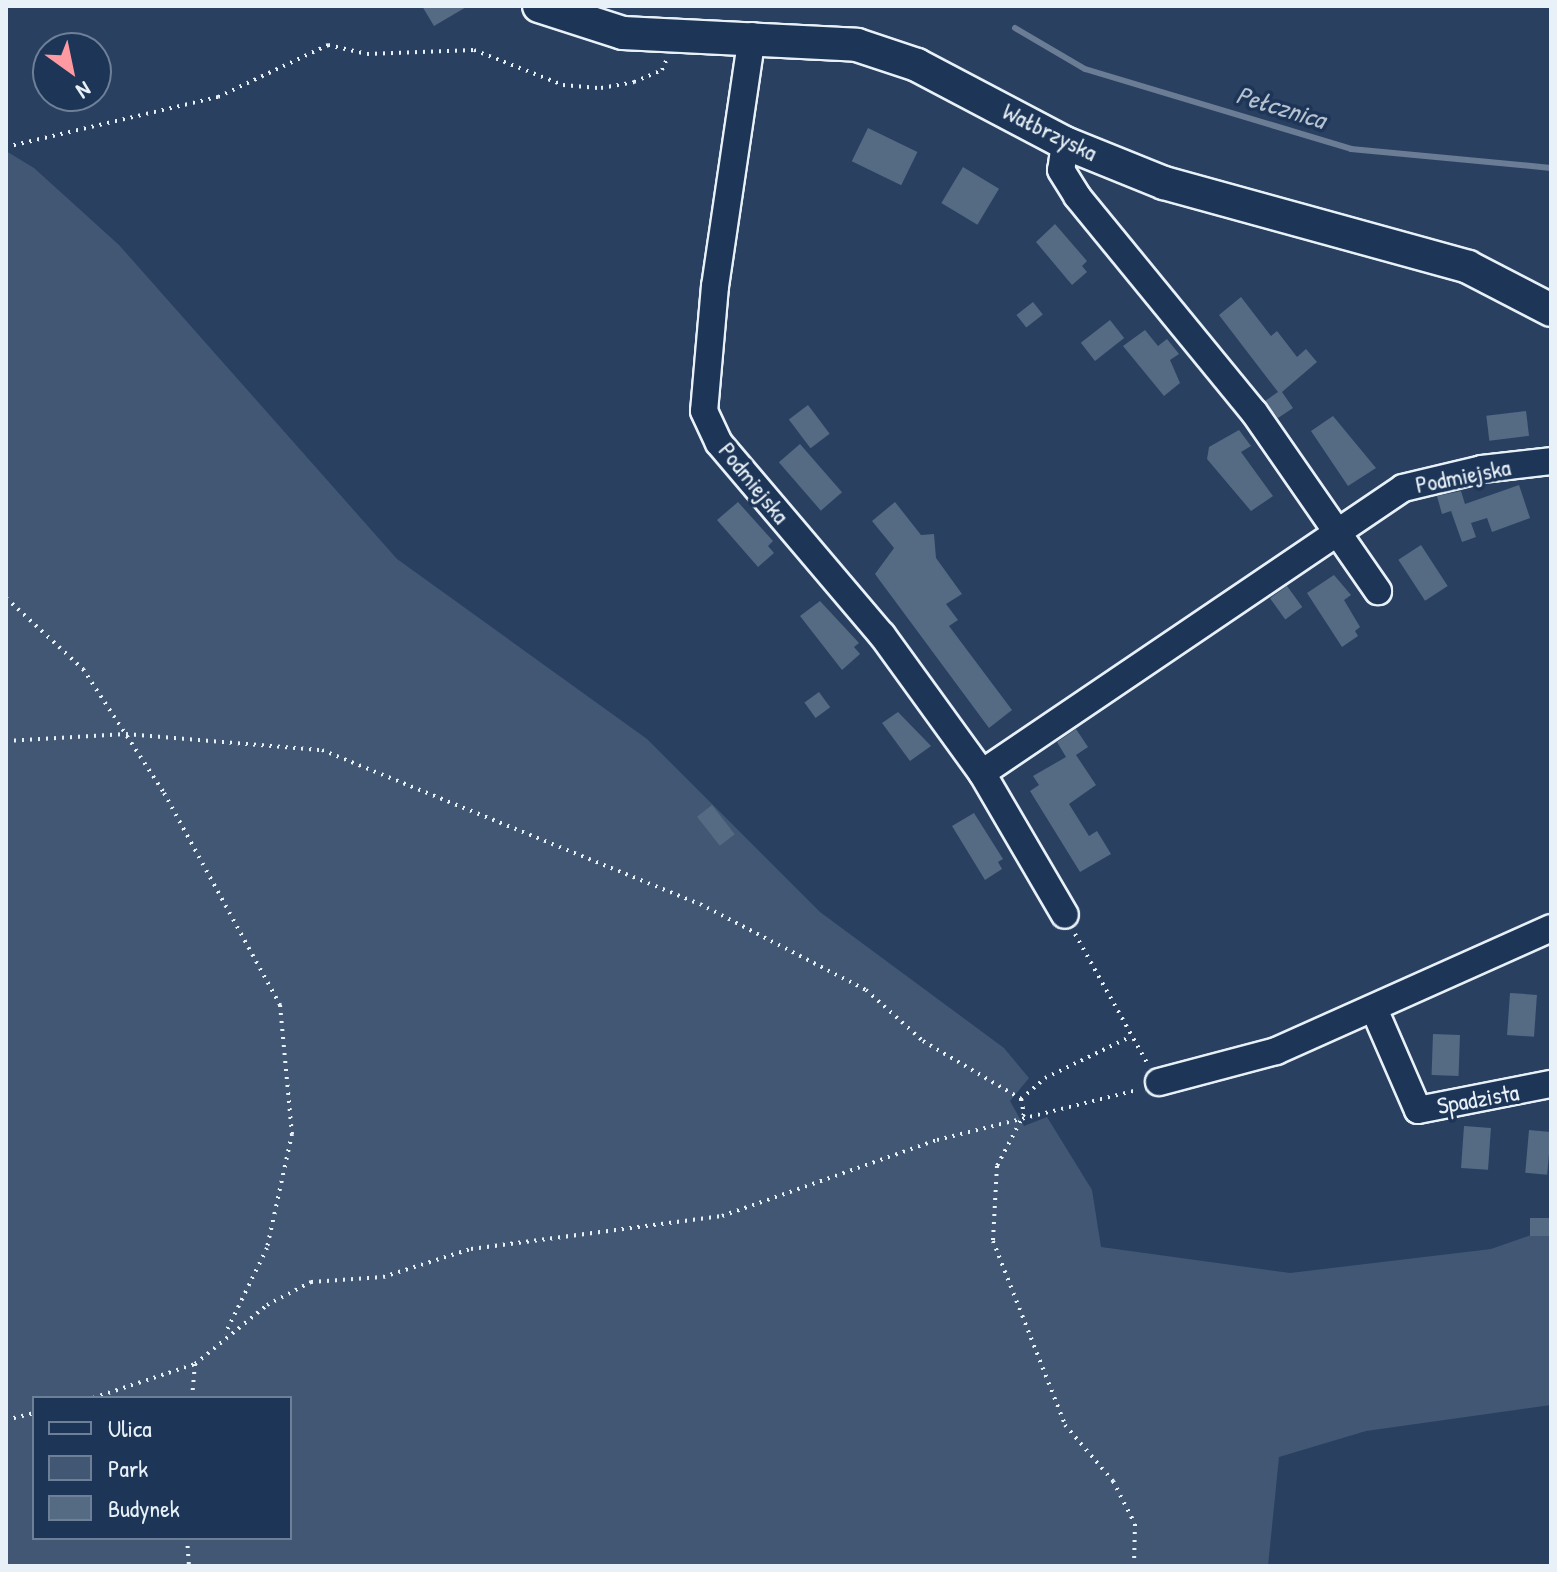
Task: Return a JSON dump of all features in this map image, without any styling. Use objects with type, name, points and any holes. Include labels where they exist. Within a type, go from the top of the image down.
[{"type":"main road","name":"Wałbrzyska","points":[[539,6],[623,33],[676,37],[752,36],[857,45],[917,65],[1065,143],[1272,216],[1468,267],[1551,310]]},
{"type":"street","name":"Podmiejska","points":[[752,36],[715,286],[704,411],[719,443],[882,635],[982,773],[1065,915]]},
{"type":"street","points":[[1065,143],[1061,170],[1077,196],[1254,412],[1338,527],[1378,591]]},
{"type":"street","name":"Podmiejska","points":[[982,773],[1338,527],[1403,488],[1482,469],[1551,461]]},
{"type":"street","points":[[1159,1082],[1276,1051],[1551,928]]},
{"type":"street","name":"Spadzista","points":[[1374,1009],[1418,1110],[1551,1084]]},
{"type":"path","points":[[6,147],[218,97],[328,45],[367,54],[474,50],[563,85],[601,88],[662,70],[676,37]]},
{"type":"path","points":[[6,598],[83,669],[126,734],[280,1005],[292,1134],[267,1248],[224,1336]]},
{"type":"path","points":[[6,741],[126,734],[322,750],[520,828],[700,904],[866,990],[923,1041],[1021,1099],[1024,1114],[997,1166],[993,1241],[1065,1425],[1113,1481],[1135,1524],[1134,1566]]},
{"type":"path","points":[[99,1396],[195,1364],[224,1336],[311,1282],[383,1277],[471,1249],[722,1216],[1024,1114],[1109,1100],[1159,1082],[1130,1037],[1065,915]]},
{"type":"path","points":[[1021,1099],[1045,1078],[1130,1037]]},
{"type":"path","points":[[192,1396],[195,1364]]},
{"type":"path","points":[[6,1420],[32,1414]]},
{"type":"path","points":[[187,1540],[189,1566]]},
{"type":"green space","points":[[6,151],[34,168],[119,245],[397,559],[647,739],[820,912],[1004,1048],[1029,1078],[1010,1101],[1024,1126],[1047,1117],[1092,1190],[1101,1247],[1290,1273],[1491,1249],[1551,1228],[1551,1405],[1366,1431],[1279,1457],[1268,1566],[6,1566]]},
{"type":"building","points":[[422,6],[468,6],[434,26]]},
{"type":"building","points":[[868,128],[917,152],[901,185],[852,161]]},
{"type":"building","points":[[963,167],[999,189],[977,225],[941,203]]},
{"type":"building","points":[[1055,224],[1087,261],[1082,266],[1087,272],[1072,285],[1036,242]]},
{"type":"building","points":[[1241,297],[1271,336],[1277,331],[1297,357],[1306,349],[1317,362],[1282,392],[1293,408],[1278,418],[1265,401],[1278,392],[1219,315]]},
{"type":"building","points":[[1033,302],[1043,315],[1026,328],[1016,315]]},
{"type":"building","points":[[1110,320],[1124,338],[1095,361],[1081,343]]},
{"type":"building","points":[[1145,330],[1158,346],[1167,339],[1179,354],[1170,360],[1180,383],[1164,396],[1123,346]]},
{"type":"building","points":[[808,405],[830,434],[810,448],[789,419]]},
{"type":"building","points":[[1526,411],[1529,436],[1489,441],[1486,416]]},
{"type":"building","points":[[1333,416],[1376,468],[1348,486],[1311,431]]},
{"type":"building","points":[[1239,430],[1251,446],[1241,452],[1273,496],[1251,511],[1207,459],[1209,447]]},
{"type":"building","points":[[800,444],[842,492],[821,511],[779,462]]},
{"type":"building","points":[[1519,485],[1530,518],[1492,532],[1487,518],[1471,523],[1476,537],[1462,542],[1451,511],[1442,514],[1437,496],[1461,491],[1465,504]]},
{"type":"building","points":[[738,502],[773,541],[768,546],[774,553],[758,567],[717,520]]},
{"type":"building","points":[[895,502],[921,535],[934,534],[936,558],[962,594],[946,604],[958,620],[949,626],[1012,710],[989,728],[875,574],[894,548],[872,521]]},
{"type":"building","points":[[1421,545],[1448,586],[1425,601],[1398,560]]},
{"type":"building","points":[[1334,575],[1351,595],[1344,600],[1360,627],[1355,631],[1358,636],[1342,647],[1307,593]]},
{"type":"building","points":[[1287,586],[1302,607],[1285,619],[1270,598]]},
{"type":"building","points":[[820,601],[859,643],[854,647],[860,654],[842,670],[800,616]]},
{"type":"building","points":[[819,692],[830,707],[816,718],[804,703]]},
{"type":"building","points":[[898,712],[931,746],[910,761],[882,723]]},
{"type":"building","points":[[1076,729],[1088,747],[1076,755],[1096,785],[1069,804],[1089,836],[1097,831],[1111,854],[1080,872],[1030,791],[1039,785],[1033,776],[1066,757],[1057,742]]},
{"type":"building","points":[[712,805],[735,834],[720,846],[697,817]]},
{"type":"building","points":[[974,813],[1003,859],[998,862],[1002,869],[985,880],[952,826]]},
{"type":"building","points":[[1510,993],[1537,995],[1534,1037],[1507,1035]]},
{"type":"building","points":[[1433,1034],[1460,1035],[1459,1076],[1432,1075]]},
{"type":"building","points":[[1464,1126],[1491,1128],[1488,1170],[1461,1168]]},
{"type":"building","points":[[1529,1130],[1551,1132],[1547,1175],[1525,1173]]},
{"type":"building","points":[[1530,1218],[1551,1218],[1551,1236],[1530,1236]]},
{"type":"waterway","name":"Pełcznica","points":[[1015,28],[1085,69],[1351,149],[1551,168]]}]
